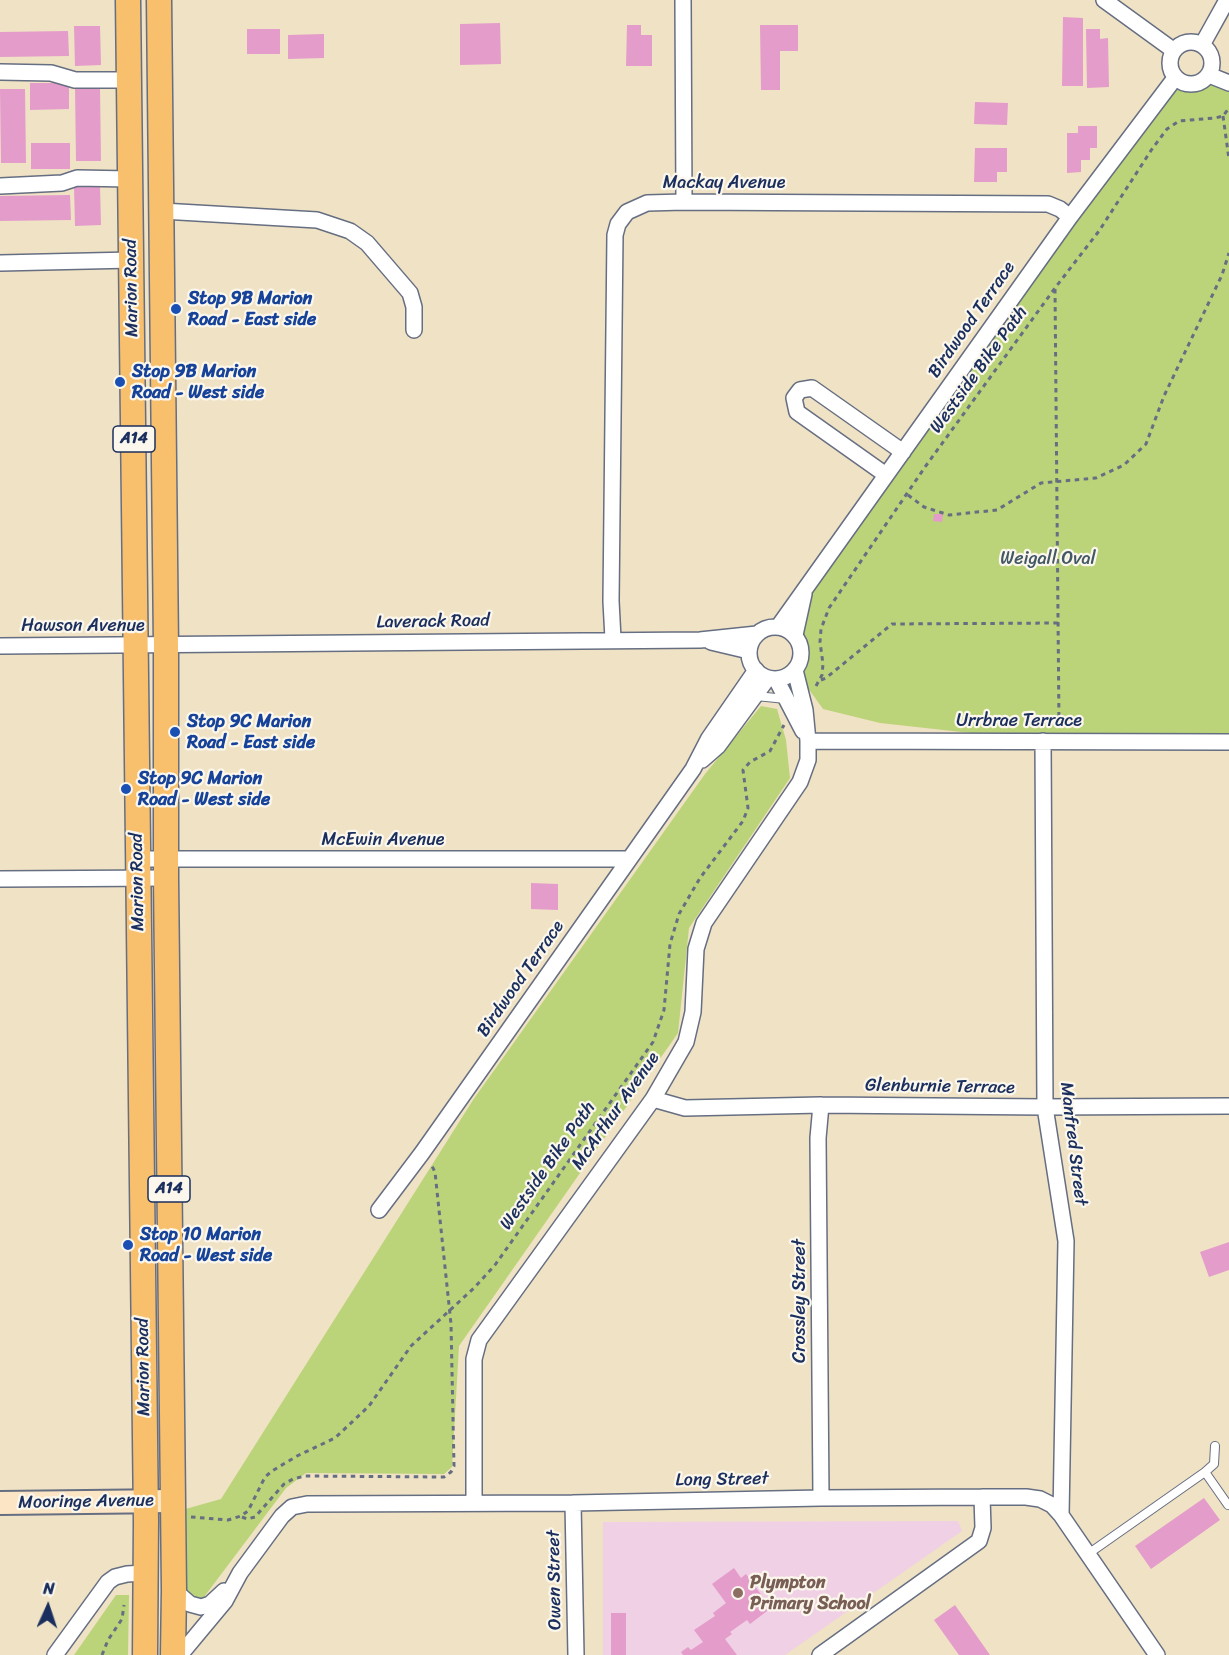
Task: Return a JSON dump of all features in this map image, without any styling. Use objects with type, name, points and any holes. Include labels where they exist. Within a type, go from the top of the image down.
[{"type":"main road","name":"Marion Road","points":[[128,0],[145,1655]]},
{"type":"main road","name":"Marion Road","points":[[159,0],[166,869],[179,1509],[173,1655]]},
{"type":"main road","points":[[132,272],[141,287],[151,282],[162,262]]},
{"type":"street","points":[[683,0],[684,202]]},
{"type":"street","points":[[1104,0],[1173,50]]},
{"type":"street","points":[[1202,45],[1227,0]]},
{"type":"street","points":[[1186,42],[1202,45],[1211,56],[1212,64],[1209,75],[1201,82],[1194,84],[1186,84],[1175,78],[1169,62],[1173,50],[1186,42]]},
{"type":"street","points":[[0,72],[51,73],[75,80],[129,80]]},
{"type":"street","points":[[1209,75],[1229,83]]},
{"type":"street","name":"Birdwood Terrace","points":[[778,627],[1070,217],[1175,78]]},
{"type":"street","points":[[0,186],[62,183],[77,178],[130,179]]},
{"type":"street","name":"Mackay Avenue","points":[[613,639],[611,601],[615,235],[618,224],[627,212],[647,203],[684,202],[1048,204],[1060,209],[1070,217]]},
{"type":"street","points":[[162,211],[317,220],[350,231],[367,243],[411,293],[414,306],[414,330]]},
{"type":"street","points":[[0,263],[132,272]]},
{"type":"street","points":[[886,475],[797,412],[794,398],[800,390],[812,388],[903,452]]},
{"type":"street","name":"Birdwood Terrace","points":[[795,635],[806,588]]},
{"type":"street","points":[[767,676],[787,676],[795,670],[802,656],[801,645],[795,635],[787,629],[778,627],[765,629],[757,634],[751,642],[750,658],[787,699],[808,741]]},
{"type":"street","name":"Laverack Road","points":[[166,646],[613,639],[700,640],[757,634]]},
{"type":"street","name":"Laverack Road","points":[[700,640],[749,651]]},
{"type":"street","name":"Hawson Avenue","points":[[0,646],[166,646]]},
{"type":"street","name":"McArthur Avenue","points":[[474,1503],[474,1359],[479,1340],[653,1099],[686,1042],[693,1012],[696,949],[704,922],[800,782],[808,760],[804,710],[795,670]]},
{"type":"street","name":"Birdwood Terrace","points":[[693,769],[718,746],[767,676]]},
{"type":"street","name":"Birdwood Terrace","points":[[379,1210],[422,1153],[693,769],[709,738],[767,676]]},
{"type":"street","name":"Urrbrae Terrace","points":[[808,741],[1229,742]]},
{"type":"street","name":"Manfred Street","points":[[1043,741],[1045,1107],[1066,1242],[1061,1515]]},
{"type":"street","name":"McEwin Avenue","points":[[0,879],[137,869],[628,859]]},
{"type":"street","name":"Glenburnie Terrace","points":[[653,1099],[685,1108],[821,1105],[1229,1106]]},
{"type":"street","name":"Crossley Street","points":[[821,1105],[818,1138],[821,1498]]},
{"type":"street","points":[[820,1655],[979,1541],[983,1528],[982,1497]]},
{"type":"street","name":"Long Street","points":[[174,1590],[190,1604],[201,1607],[218,1599],[240,1574],[282,1516],[292,1507],[307,1504],[1026,1497],[1040,1499],[1052,1505],[1061,1515],[1157,1655]]},
{"type":"street","name":"Mooringe Avenue","points":[[0,1503],[145,1501],[179,1509]]},
{"type":"street","name":"Owen Street","points":[[573,1503],[576,1655]]},
{"type":"street","points":[[55,1655],[108,1581],[127,1574],[144,1573]]},
{"type":"street","name":"Long Street","points":[[180,1655],[225,1601],[240,1574]]},
{"type":"lane","points":[[754,696],[787,699]]},
{"type":"lane","points":[[1088,1554],[1205,1472],[1214,1464],[1215,1446]]},
{"type":"lane","points":[[1205,1472],[1228,1505]]},
{"type":"path","points":[[1229,108],[1223,116],[1229,159]]},
{"type":"path","name":"Westside Bike Path","points":[[819,681],[823,664],[821,629],[829,608],[925,467],[1099,231],[1152,149],[1167,129],[1179,121],[1223,116]]},
{"type":"path","points":[[908,495],[924,507],[950,515],[997,510],[1041,483],[1096,478],[1124,465],[1146,444],[1164,396],[1222,275],[1229,253]]},
{"type":"path","points":[[1055,288],[1059,725]]},
{"type":"path","points":[[813,688],[892,624],[1058,623]]},
{"type":"path","name":"Westside Bike Path","points":[[242,1516],[248,1511],[264,1478],[272,1471],[335,1438],[369,1406],[411,1346],[474,1288],[495,1264],[653,1042],[664,1010],[670,944],[679,914],[700,878],[743,821],[747,808],[743,770],[750,762],[770,751],[785,723]]},
{"type":"path","points":[[179,1509],[228,1520],[242,1516],[247,1519],[255,1517],[284,1484],[305,1476],[444,1477],[451,1472],[453,1466],[449,1311],[435,1172],[429,1160],[422,1153]]},
{"type":"path","points":[[102,1655],[108,1640],[122,1619],[125,1599]]},
{"type":"shaded area","name":"Plympton Primary School","points":[[958,1521],[962,1531],[785,1655],[603,1655],[603,1522]]},
{"type":"green space","name":"Weigall Oval","points":[[1209,75],[1229,81],[1229,740],[1043,741],[880,723],[823,709],[795,670],[802,656],[801,646],[795,635],[806,588],[1175,78],[1193,84]]},
{"type":"green space","points":[[761,706],[777,709],[786,740],[790,778],[689,928],[678,1033],[459,1346],[452,1467],[444,1474],[306,1473],[286,1488],[201,1601],[183,1588],[182,1510],[221,1499],[473,1100],[705,774]]},
{"type":"green space","points":[[116,1595],[129,1595],[128,1655],[74,1655]]},
{"type":"building","points":[[1063,17],[1083,18],[1083,86],[1062,86]]},
{"type":"building","points":[[500,23],[501,64],[460,65],[460,24]]},
{"type":"building","points":[[627,25],[641,25],[641,35],[652,35],[652,66],[626,66]]},
{"type":"building","points":[[760,25],[798,25],[798,51],[780,51],[780,90],[761,90]]},
{"type":"building","points":[[74,26],[100,26],[101,65],[75,66]]},
{"type":"building","points":[[247,29],[280,29],[280,54],[247,54]]},
{"type":"building","points":[[1086,29],[1100,29],[1100,39],[1108,38],[1109,87],[1087,88]]},
{"type":"building","points":[[68,31],[69,56],[0,57],[0,32]]},
{"type":"building","points":[[324,34],[324,58],[288,59],[288,35]]},
{"type":"building","points":[[30,83],[69,83],[69,109],[30,110]]},
{"type":"building","points":[[75,87],[100,87],[101,161],[76,161]]},
{"type":"building","points":[[0,89],[25,89],[26,163],[1,163]]},
{"type":"building","points":[[975,102],[1008,103],[1007,125],[974,124]]},
{"type":"building","points":[[1078,126],[1097,126],[1097,148],[1090,148],[1090,160],[1081,160],[1081,172],[1067,173],[1067,133],[1078,133]]},
{"type":"building","points":[[31,143],[70,143],[70,169],[31,169]]},
{"type":"building","points":[[975,148],[1007,148],[1007,172],[997,172],[997,182],[974,182]]},
{"type":"building","points":[[100,186],[101,225],[75,226],[74,187]]},
{"type":"building","points":[[70,195],[71,220],[0,221],[0,196]]},
{"type":"building","points":[[934,514],[943,514],[942,522],[933,521]]},
{"type":"building","points":[[531,883],[558,884],[558,910],[531,909]]},
{"type":"building","points":[[1229,1242],[1229,1270],[1209,1277],[1200,1252]]},
{"type":"building","points":[[1204,1498],[1220,1520],[1151,1569],[1135,1546]]},
{"type":"building","points":[[734,1568],[741,1578],[746,1574],[771,1608],[750,1624],[747,1620],[730,1632],[732,1634],[725,1639],[737,1655],[683,1655],[681,1652],[688,1647],[691,1650],[703,1642],[694,1630],[715,1616],[713,1613],[726,1603],[712,1584]]},
{"type":"building","points":[[955,1605],[990,1655],[959,1655],[934,1620]]},
{"type":"building","points":[[611,1613],[626,1613],[626,1655],[611,1655]]},
{"type":"place","name":"Stop 9B Marion Road - East side","points":[[176,309]]},
{"type":"place","name":"Stop 9B Marion Road - West side","points":[[120,382]]},
{"type":"place","name":"Stop 9C Marion Road - East side","points":[[175,732]]},
{"type":"place","name":"Stop 9C Marion Road - West side","points":[[126,789]]},
{"type":"place","name":"Stop 10 Marion Road - West side","points":[[128,1245]]},
{"type":"place","name":"Plympton Primary School","points":[[738,1593]]}]
